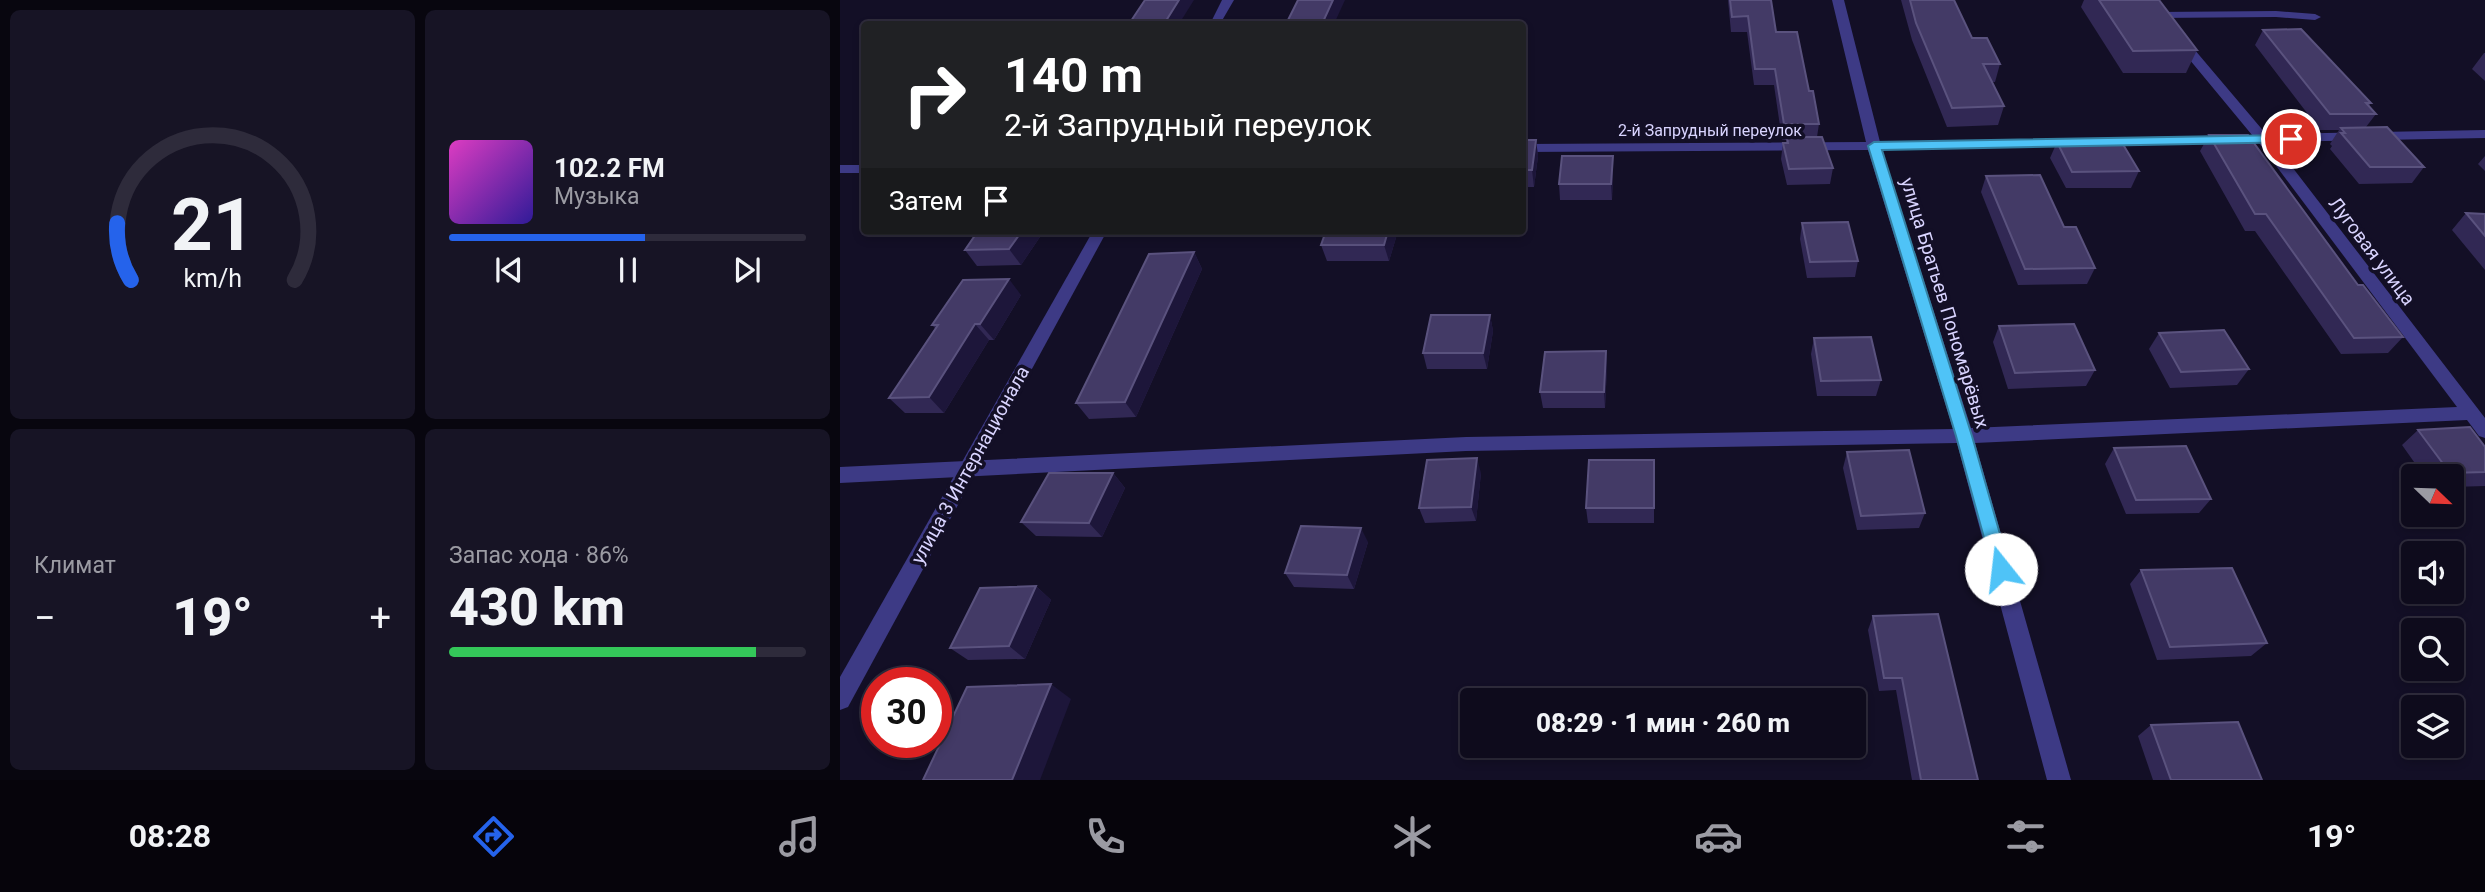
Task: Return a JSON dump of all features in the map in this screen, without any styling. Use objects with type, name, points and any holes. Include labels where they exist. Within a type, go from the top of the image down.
[{"type":"street","points":[[1217,21],[1228,0]]},
{"type":"street","name":"улица Братьев Пономарёвых","points":[[1838,0],[1874,146],[1964,436],[2059,780]]},
{"type":"street","name":"Луговая улица","points":[[2144,0],[2264,140],[2485,431]]},
{"type":"street","points":[[2157,15],[2276,14],[2315,17]]},
{"type":"street","name":"2-й Запрудный переулок","points":[[1526,148],[1874,146],[2485,134]]},
{"type":"street","points":[[840,169],[861,169]]},
{"type":"street","name":"улица 3 Интернационала","points":[[840,699],[1098,235]]},
{"type":"street","points":[[840,475],[1466,444],[1964,436],[2471,413]]},
{"type":"building","points":[[1145,0],[1179,0],[1166,21],[1131,21]]},
{"type":"building","points":[[1298,0],[1333,0],[1323,21],[1288,21]]},
{"type":"building","points":[[1730,0],[1771,0],[1776,32],[1797,32],[1819,124],[1784,124],[1775,69],[1755,69],[1748,16],[1732,17]]},
{"type":"building","points":[[1910,0],[1954,0],[1972,38],[1987,38],[2000,64],[1983,64],[2004,106],[1952,108],[1916,23]]},
{"type":"building","points":[[2099,0],[2159,0],[2197,50],[2133,51]]},
{"type":"building","points":[[2301,29],[2371,103],[2366,103],[2376,114],[2330,114],[2263,30]]},
{"type":"building","points":[[2387,127],[2424,167],[2370,167],[2341,133],[2345,133],[2341,128]]},
{"type":"building","points":[[2209,135],[2248,135],[2358,285],[2363,285],[2403,337],[2354,338],[2266,214],[2255,214]]},
{"type":"building","points":[[1787,137],[1822,137],[1833,168],[1789,169],[1783,143],[1788,143]]},
{"type":"building","points":[[1526,140],[1536,140],[1532,170],[1526,170]]},
{"type":"building","points":[[2121,141],[2139,171],[2072,172],[2057,142]]},
{"type":"building","points":[[1562,156],[1613,156],[1611,184],[1559,184]]},
{"type":"building","points":[[2040,175],[2064,227],[2076,227],[2095,268],[2025,269],[1986,176]]},
{"type":"building","points":[[2466,213],[2485,214],[2485,236]]},
{"type":"building","points":[[1848,222],[1858,261],[1810,262],[1802,223]]},
{"type":"building","points":[[975,235],[1019,235],[1009,249],[965,250]]},
{"type":"building","points":[[1325,235],[1387,235],[1384,245],[1321,245]]},
{"type":"building","points":[[1194,252],[1125,402],[1076,403],[1149,254]]},
{"type":"building","points":[[1009,279],[980,324],[975,324],[929,397],[889,398],[938,325],[932,325],[963,280]]},
{"type":"building","points":[[1431,315],[1490,315],[1483,353],[1423,353]]},
{"type":"building","points":[[2074,324],[2095,370],[2015,373],[1999,326]]},
{"type":"building","points":[[2224,330],[2249,369],[2181,372],[2159,333]]},
{"type":"building","points":[[1871,337],[1881,380],[1821,381],[1814,338]]},
{"type":"building","points":[[1606,351],[1604,392],[1540,392],[1545,352]]},
{"type":"building","points":[[2470,427],[2485,447],[2485,472],[2464,473],[2464,464],[2443,464],[2418,430]]},
{"type":"building","points":[[2186,446],[2211,499],[2136,500],[2114,448]]},
{"type":"building","points":[[1909,450],[1925,513],[1861,516],[1847,452]]},
{"type":"building","points":[[1477,458],[1471,507],[1419,508],[1427,460]]},
{"type":"building","points":[[1589,460],[1654,460],[1654,508],[1586,508]]},
{"type":"building","points":[[1049,473],[1113,473],[1089,523],[1021,522]]},
{"type":"building","points":[[1301,526],[1361,528],[1347,575],[1285,573]]},
{"type":"building","points":[[2232,568],[2267,643],[2170,647],[2141,570]]},
{"type":"building","points":[[1036,586],[1009,646],[950,648],[980,588]]},
{"type":"building","points":[[1938,614],[1978,780],[1921,780],[1902,678],[1884,678],[1873,616]]},
{"type":"building","points":[[1051,684],[1012,780],[923,780],[933,758],[952,758],[952,719],[967,687]]},
{"type":"building","points":[[2238,722],[2262,780],[2171,780],[2151,725]]},
{"type":"route","points":[[2001,569],[1964,436],[1874,146],[2291,139]]}]
